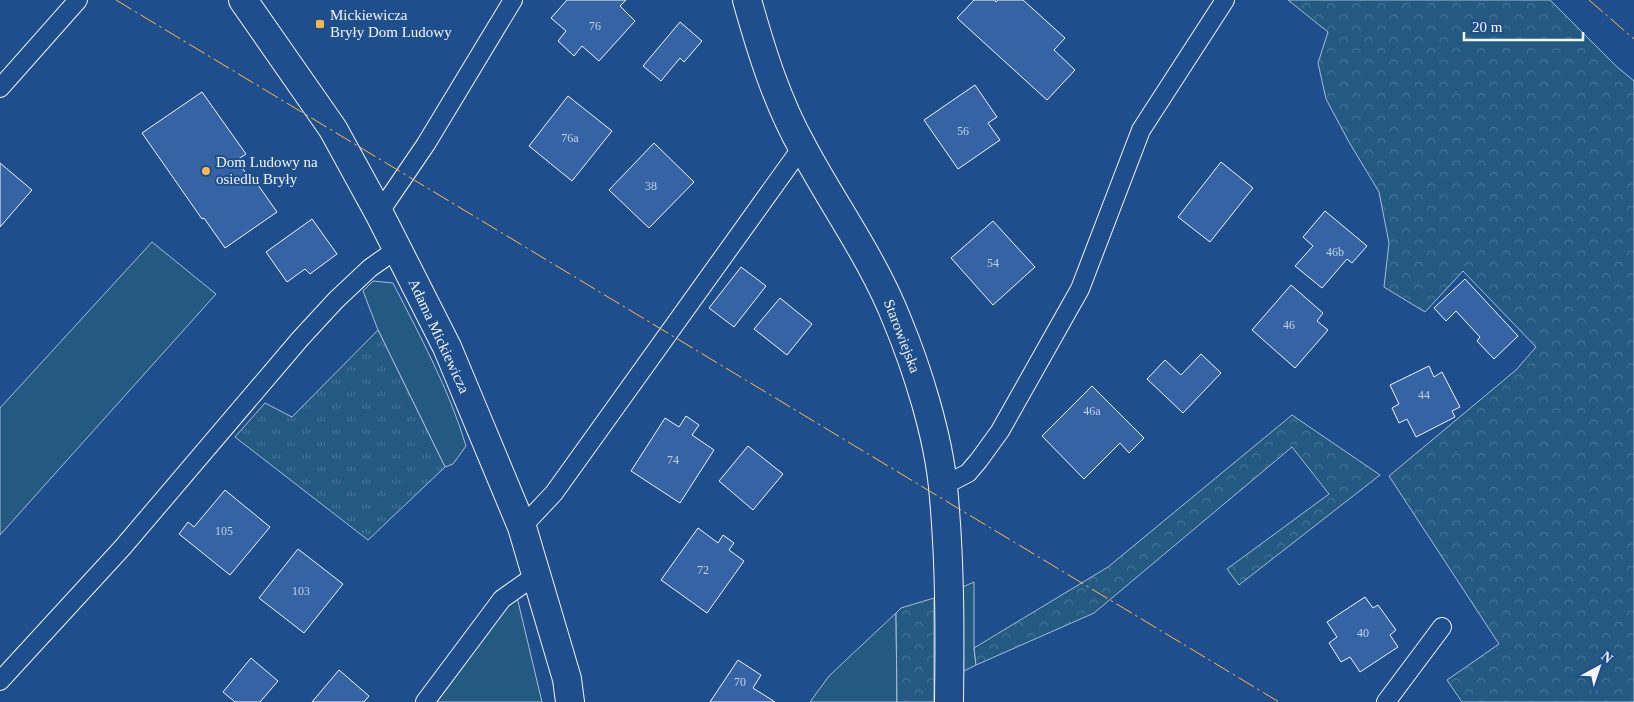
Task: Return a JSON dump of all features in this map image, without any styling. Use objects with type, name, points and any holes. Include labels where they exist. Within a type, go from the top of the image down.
[{"type":"street","name":"Adama Mickiewicza","points":[[243,0],[333,129],[379,213],[447,347],[522,527],[567,679],[570,702]]},
{"type":"street","name":"Starowiejska","points":[[747,0],[761,50],[802,147],[876,273],[915,367],[934,435],[943,486],[949,594],[949,702]]},
{"type":"lane","points":[[0,88],[78,0]]},
{"type":"lane","points":[[379,213],[426,144],[513,0]]},
{"type":"lane","points":[[943,486],[968,473],[1000,432],[1080,289],[1141,130],[1226,0]]},
{"type":"lane","points":[[522,527],[554,493],[802,147]]},
{"type":"lane","points":[[0,681],[123,547],[300,339],[336,300],[370,268],[397,249]]},
{"type":"lane","points":[[425,702],[502,599],[536,575]]},
{"type":"lane","points":[[1386,702],[1442,627]]},
{"type":"green space","points":[[1288,0],[1550,0],[1616,66],[1634,81],[1634,702],[1462,702],[1447,680],[1499,644],[1389,476],[1516,370],[1536,347],[1463,271],[1425,312],[1384,287],[1389,243],[1379,192],[1326,99],[1318,63],[1328,32]]},
{"type":"green space","points":[[152,242],[216,294],[0,535],[0,408]]},
{"type":"green space","points":[[373,281],[393,283],[443,383],[466,446],[453,464],[445,467],[378,330],[363,291]]},
{"type":"green space","points":[[378,330],[445,467],[368,540],[235,437],[265,403],[292,417]]},
{"type":"green space","points":[[1292,415],[1380,475],[1239,585],[1227,569],[1329,494],[1292,447],[1094,613],[976,665],[974,648],[1108,567]]},
{"type":"green space","points":[[974,582],[974,648],[976,665],[958,674],[958,589]]},
{"type":"green space","points":[[517,597],[542,702],[432,702],[506,603]]},
{"type":"green space","points":[[934,598],[934,702],[897,702],[896,613],[901,608]]},
{"type":"green space","points":[[896,613],[897,702],[810,702],[829,676]]},
{"type":"building","points":[[567,0],[626,0],[620,6],[635,21],[599,61],[582,46],[574,56],[558,41],[566,31],[551,18]]},
{"type":"building","points":[[974,0],[995,0],[996,2],[998,0],[1023,0],[1065,38],[1054,50],[1075,70],[1047,100],[957,18]]},
{"type":"building","points":[[680,22],[702,41],[684,62],[680,58],[661,81],[643,66]]},
{"type":"building","points":[[975,85],[997,117],[988,123],[1000,140],[958,169],[924,120]]},
{"type":"building","name":"Dom Ludowy na osiedlu Bryły","points":[[202,92],[246,154],[237,160],[253,184],[256,182],[277,212],[225,248],[204,218],[202,219],[142,133]]},
{"type":"building","points":[[568,96],[612,131],[572,181],[529,146]]},
{"type":"building","points":[[654,143],[694,182],[649,228],[609,190]]},
{"type":"building","points":[[1221,162],[1253,188],[1210,242],[1178,217]]},
{"type":"building","points":[[0,163],[32,190],[0,227]]},
{"type":"building","points":[[1325,211],[1367,246],[1352,263],[1347,259],[1322,288],[1295,266],[1313,246],[1303,237]]},
{"type":"building","points":[[312,219],[337,254],[310,274],[305,269],[287,282],[266,252]]},
{"type":"building","points":[[993,221],[1035,267],[993,305],[951,258]]},
{"type":"building","points":[[741,267],[766,286],[734,327],[709,308]]},
{"type":"building","points":[[1465,279],[1518,336],[1494,359],[1477,341],[1480,337],[1456,311],[1446,321],[1434,308]]},
{"type":"building","points":[[1291,285],[1323,313],[1317,321],[1328,330],[1295,368],[1252,330]]},
{"type":"building","points":[[780,298],[812,324],[787,355],[754,329]]},
{"type":"building","points":[[1201,354],[1221,373],[1183,413],[1147,379],[1165,360],[1181,375]]},
{"type":"building","points":[[1429,366],[1434,377],[1442,372],[1460,407],[1452,411],[1455,417],[1416,437],[1407,419],[1399,423],[1392,408],[1399,404],[1390,385]]},
{"type":"building","points":[[1092,386],[1144,438],[1129,453],[1120,443],[1084,479],[1042,436]]},
{"type":"building","points":[[686,416],[699,425],[692,435],[714,450],[680,503],[631,471],[665,418],[679,427]]},
{"type":"building","points":[[748,446],[783,474],[753,510],[719,481]]},
{"type":"building","points":[[225,490],[270,527],[230,575],[179,534],[188,522],[194,527]]},
{"type":"building","points":[[698,528],[718,543],[723,535],[734,543],[729,550],[744,561],[707,613],[661,580]]},
{"type":"building","points":[[298,549],[343,584],[304,633],[259,598]]},
{"type":"building","points":[[1365,597],[1373,608],[1378,605],[1396,630],[1390,635],[1398,647],[1360,672],[1350,657],[1341,662],[1329,643],[1337,637],[1327,622]]},
{"type":"building","points":[[251,658],[278,681],[260,702],[235,702],[223,692]]},
{"type":"building","points":[[738,660],[761,675],[753,688],[775,702],[710,702]]},
{"type":"building","points":[[339,670],[369,696],[364,702],[312,702]]},
{"type":"power","points":[[116,0],[1279,702]]},
{"type":"power","points":[[1589,0],[1634,39]]},
{"type":"place","name":"Mickiewicza Bryły Dom Ludowy","points":[[320,24]]},
{"type":"place","name":"Dom Ludowy na osiedlu Bryły","points":[[206,171]]}]
